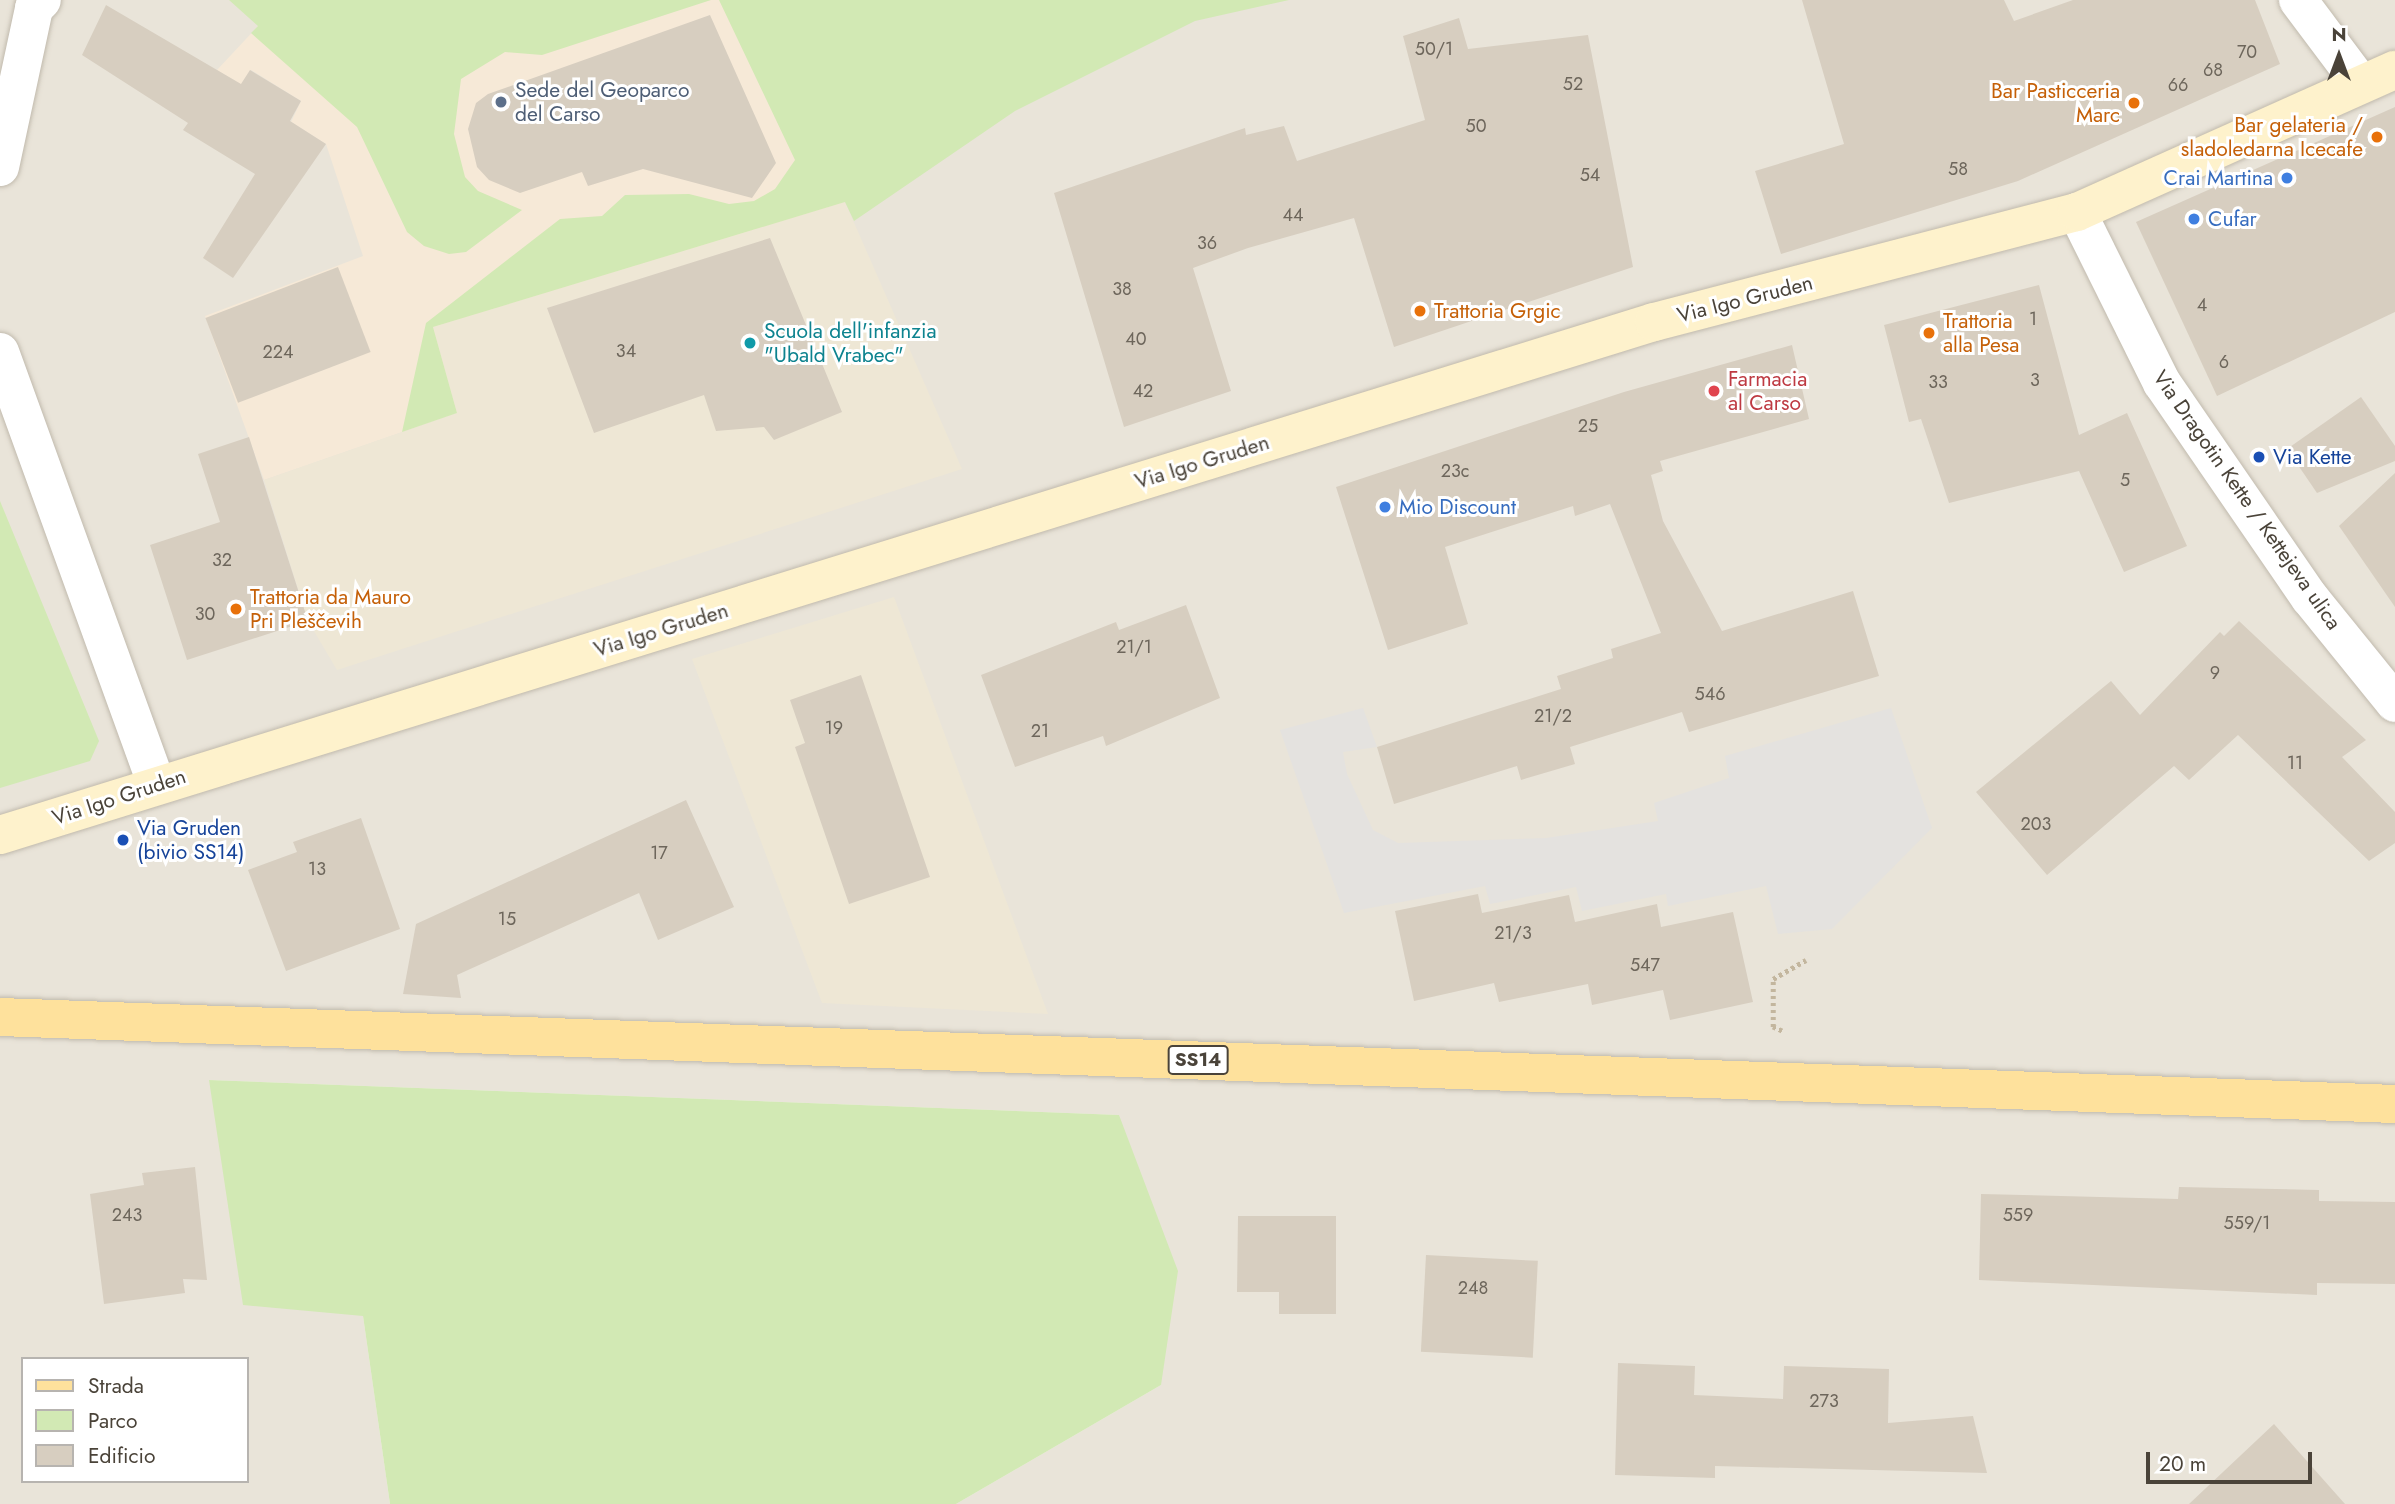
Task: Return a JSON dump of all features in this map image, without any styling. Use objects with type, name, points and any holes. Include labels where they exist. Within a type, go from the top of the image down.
[{"type":"main road","name":"Via Igo Gruden","points":[[0,835],[156,783],[1654,322],[2077,212],[2378,76]]},
{"type":"main road","name":"SS14","points":[[0,1017],[2395,1104]]},
{"type":"street","points":[[0,167],[34,8],[42,0]]},
{"type":"street","points":[[2298,0],[2378,76]]},
{"type":"street","name":"Via Dragotin Kette / Kettejeva ulica","points":[[2077,212],[2162,383],[2310,598],[2395,703]]},
{"type":"street","points":[[0,352],[156,783]]},
{"type":"path","points":[[1786,1033],[1773,1027],[1773,979],[1806,960]]},
{"type":"shaded area","points":[[0,0],[2395,0],[2395,1504],[956,1504],[1161,1385],[1119,1115],[209,1080],[363,1316],[390,1504],[0,1504]]},
{"type":"shaded area","points":[[549,0],[756,0],[845,202],[457,413],[264,480],[205,316],[363,256],[326,144],[291,122],[301,101],[251,70],[241,85],[217,70],[258,26]]},
{"type":"shaded area","points":[[845,202],[962,469],[337,670],[308,621],[264,480],[457,413],[433,327]]},
{"type":"shaded area","points":[[894,597],[1048,1014],[822,1003],[692,659]]},
{"type":"shaded area","points":[[1363,708],[1377,747],[1343,752],[1347,774],[1373,830],[1398,843],[1546,838],[1658,821],[1654,803],[1729,778],[1725,756],[1891,708],[1932,828],[1832,929],[1778,934],[1766,886],[1668,906],[1666,894],[1582,911],[1576,887],[1490,904],[1485,886],[1344,913],[1280,730]]},
{"type":"green space","points":[[229,0],[711,0],[542,55],[505,52],[461,79],[454,134],[465,177],[478,191],[522,210],[466,252],[449,254],[424,246],[407,232],[357,127],[251,33],[258,26]]},
{"type":"green space","points":[[719,0],[1289,0],[1195,21],[1015,111],[854,221],[845,202],[433,327],[457,413],[402,432],[426,323],[560,219],[602,216],[625,195],[689,194],[729,204],[754,201],[775,189],[795,160]]},
{"type":"green space","points":[[0,501],[99,741],[90,761],[0,788]]},
{"type":"green space","points":[[209,1080],[1119,1115],[1178,1271],[1161,1385],[956,1504],[390,1504],[363,1316],[243,1305]]},
{"type":"building","points":[[1802,0],[2004,0],[2014,21],[2073,0],[2255,0],[2280,64],[2018,181],[1781,254],[1755,171],[1844,144]]},
{"type":"building","points":[[106,5],[241,84],[250,70],[301,101],[290,121],[326,144],[233,278],[203,258],[255,174],[183,130],[188,123],[82,55]]},
{"type":"building","points":[[710,15],[776,163],[752,198],[643,169],[588,186],[582,172],[520,193],[489,180],[477,167],[468,129],[476,103],[488,94]]},
{"type":"building","points":[[1459,18],[1468,49],[1588,35],[1633,267],[1394,347],[1354,218],[1248,248],[1193,268],[1231,391],[1124,427],[1054,193],[1245,128],[1246,135],[1284,126],[1297,161],[1425,120],[1403,36]]},
{"type":"building","points":[[2395,107],[2395,312],[2217,396],[2136,222]]},
{"type":"building","points":[[770,238],[842,412],[774,440],[764,427],[716,431],[704,395],[594,433],[547,308]]},
{"type":"building","points":[[338,267],[371,352],[238,403],[205,318]]},
{"type":"building","points":[[2039,285],[2079,435],[2127,413],[2187,546],[2124,572],[2079,471],[1949,503],[1921,419],[1909,422],[1884,325]]},
{"type":"building","points":[[1792,345],[1809,419],[1660,461],[1663,471],[1651,475],[1663,521],[1722,631],[1853,591],[1879,676],[1689,732],[1682,712],[1570,747],[1575,764],[1521,780],[1517,766],[1394,804],[1377,747],[1561,689],[1557,676],[1613,658],[1611,649],[1661,633],[1610,504],[1575,516],[1573,506],[1445,547],[1468,624],[1388,650],[1336,487],[1624,392]]},
{"type":"building","points":[[2361,397],[2395,446],[2395,461],[2317,493],[2287,449]]},
{"type":"building","points":[[249,437],[308,621],[187,660],[150,545],[220,522],[198,454]]},
{"type":"building","points":[[2395,473],[2395,607],[2339,526]]},
{"type":"building","points":[[1186,605],[1220,698],[1106,746],[1103,736],[1015,767],[981,675],[1116,622],[1119,630]]},
{"type":"building","points":[[2239,621],[2366,740],[2342,757],[2395,812],[2395,843],[2369,861],[2238,735],[2189,780],[2174,766],[2047,875],[1976,792],[2111,681],[2140,715],[2220,632],[2224,636]]},
{"type":"building","points":[[861,675],[930,877],[849,904],[795,747],[805,743],[790,700]]},
{"type":"building","points":[[686,800],[734,907],[658,940],[639,893],[457,975],[461,998],[403,994],[416,924]]},
{"type":"building","points":[[361,818],[400,929],[286,971],[248,870],[297,852],[293,842]]},
{"type":"building","points":[[1478,894],[1482,913],[1569,895],[1575,922],[1657,904],[1661,927],[1733,912],[1753,1002],[1670,1020],[1663,990],[1592,1005],[1588,984],[1499,1002],[1494,983],[1414,1001],[1395,911]]},
{"type":"building","points":[[195,1167],[207,1280],[183,1279],[185,1293],[104,1304],[90,1194],[144,1185],[142,1173]]},
{"type":"building","points":[[2179,1187],[2319,1190],[2319,1201],[2395,1202],[2395,1284],[2317,1283],[2317,1295],[1979,1280],[1981,1194],[2178,1199]]},
{"type":"building","points":[[1238,1216],[1336,1216],[1336,1314],[1279,1314],[1279,1292],[1237,1292]]},
{"type":"building","points":[[1426,1255],[1538,1261],[1533,1358],[1421,1352]]},
{"type":"building","points":[[1618,1363],[1695,1366],[1694,1395],[1783,1399],[1784,1366],[1889,1369],[1888,1423],[1973,1416],[1987,1473],[1715,1466],[1715,1478],[1615,1475]]},
{"type":"building","points":[[2274,1424],[2345,1504],[2189,1504]]},
{"type":"place","name":"Sede del Geoparco del Carso","points":[[501,102]]},
{"type":"place","name":"Bar Pasticceria Marc","points":[[2134,103]]},
{"type":"place","name":"Bar gelateria / sladoledarna Icecafe","points":[[2377,137]]},
{"type":"place","name":"Crai Martina","points":[[2287,178]]},
{"type":"place","name":"Cufar","points":[[2194,219]]},
{"type":"place","name":"Trattoria Grgic","points":[[1420,311]]},
{"type":"place","name":"Trattoria alla Pesa","points":[[1929,333]]},
{"type":"place","name":"Scuola dell'infanzia \"Ubald Vrabec\"","points":[[750,343]]},
{"type":"place","name":"Farmacia al Carso","points":[[1714,391]]},
{"type":"place","name":"Via Kette","points":[[2259,457]]},
{"type":"place","name":"Mio Discount","points":[[1385,507]]},
{"type":"place","name":"Trattoria da Mauro Pri Pleščevih","points":[[236,609]]},
{"type":"place","name":"Via Gruden (bivio SS14)","points":[[123,840]]}]
